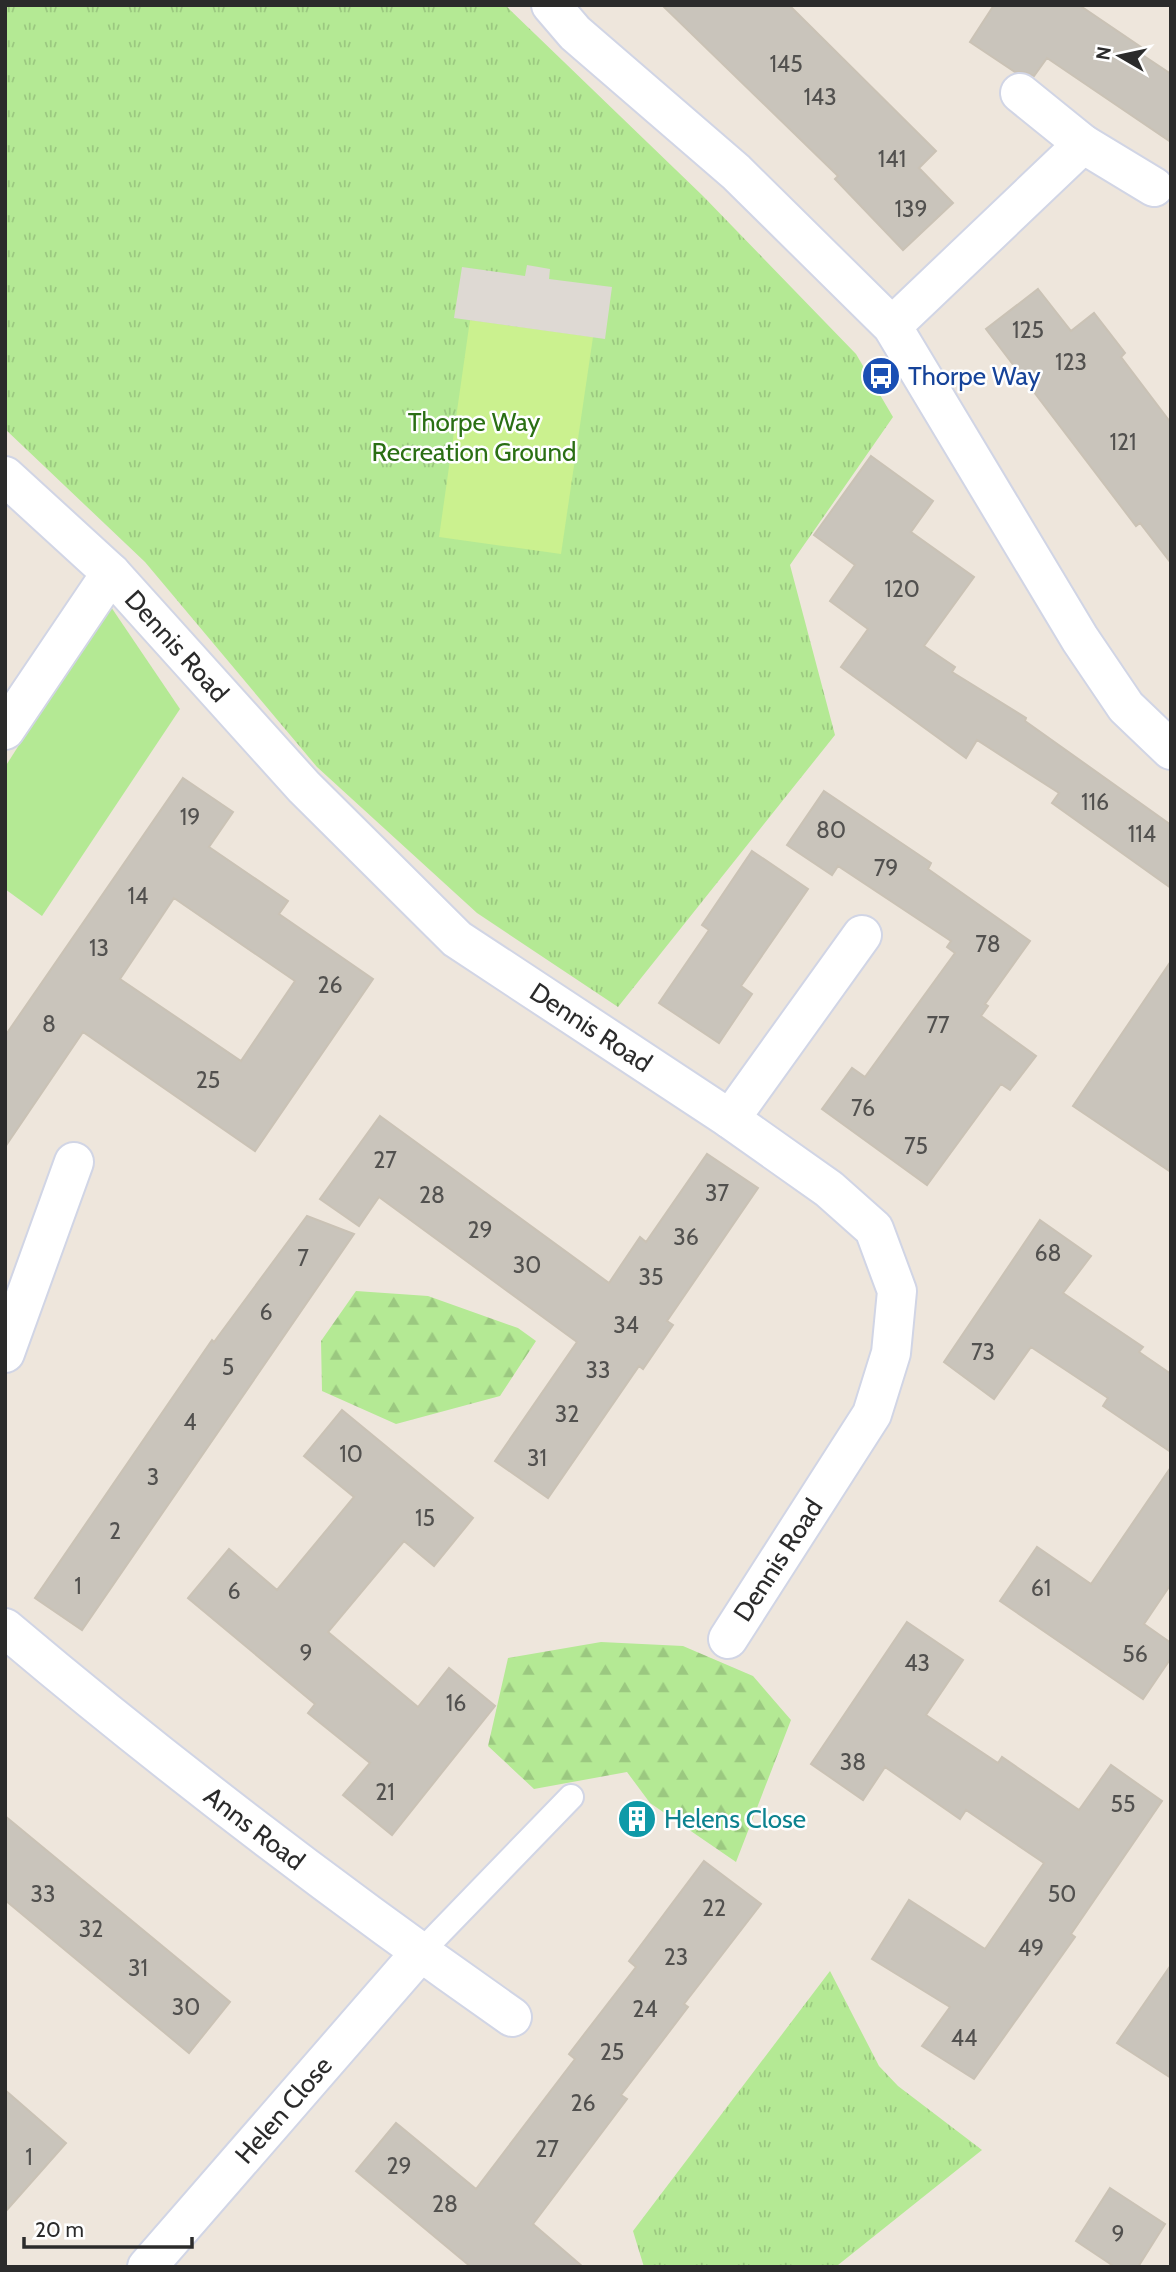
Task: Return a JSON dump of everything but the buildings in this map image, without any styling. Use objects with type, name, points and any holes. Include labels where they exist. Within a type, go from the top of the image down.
[{"type":"street","points":[[551,5],[575,33],[736,172],[892,326],[1080,639],[1126,707],[1171,750]]},
{"type":"street","points":[[1020,93],[1083,144],[1154,187]]},
{"type":"street","points":[[892,326],[1083,144]]},
{"type":"street","name":"Dennis Road","points":[[5,476],[111,573],[304,787],[457,939],[730,1119],[829,1189],[874,1229],[897,1291],[891,1353],[872,1414],[728,1639]]},
{"type":"street","points":[[5,730],[111,573]]},
{"type":"street","points":[[730,1119],[862,935]]},
{"type":"street","points":[[5,1353],[12,1315],[74,1162]]},
{"type":"street","name":"Anns Road","points":[[5,1628],[102,1709],[420,1953],[512,2017]]},
{"type":"street","name":"Helen Close","points":[[147,2267],[420,1953]]},
{"type":"lane","points":[[420,1953],[571,1797]]},
{"type":"green space","name":"Thorpe Way Recreation Ground","points":[[5,5],[505,5],[703,196],[856,354],[893,417],[790,565],[835,735],[618,1007],[477,913],[317,767],[145,562],[5,429]]},
{"type":"green space","points":[[470,320],[593,337],[561,554],[439,537]]},
{"type":"green space","points":[[109,604],[180,709],[42,916],[5,889],[5,767]]},
{"type":"green space","points":[[356,1291],[428,1296],[518,1328],[536,1341],[500,1396],[396,1424],[322,1391],[321,1341]]},
{"type":"green space","points":[[601,1642],[683,1646],[753,1676],[791,1720],[736,1862],[650,1803],[627,1772],[534,1789],[488,1746],[508,1658]]},
{"type":"green space","points":[[830,1971],[879,2066],[898,2086],[982,2150],[838,2265],[644,2267],[633,2231]]},
{"type":"shaded area","points":[[527,265],[550,269],[549,279],[612,287],[605,339],[454,318],[462,267],[525,276]]},
{"type":"place","name":"Thorpe Way","points":[[881,376]]},
{"type":"place","name":"Helens Close","points":[[637,1819]]}]
